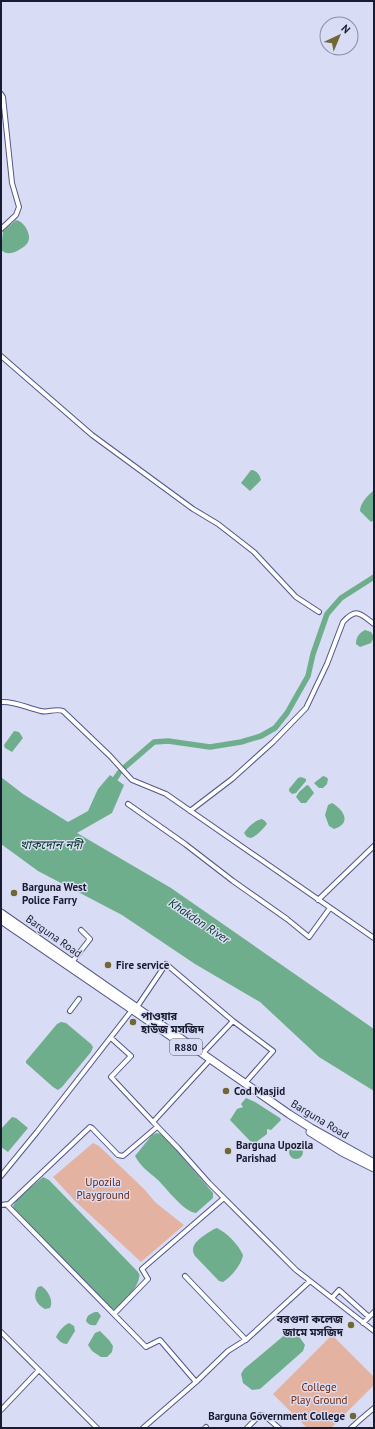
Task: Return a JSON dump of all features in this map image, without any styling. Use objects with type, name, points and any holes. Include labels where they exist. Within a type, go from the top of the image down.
[{"type":"main road","name":"Barguna Road","points":[[1,913],[72,962],[208,1062],[321,1140],[374,1168]]},
{"type":"main road","name":"Barguna Road","points":[[1,920],[203,1053],[311,1128],[374,1163]]},
{"type":"street","points":[[1,94],[3,97],[12,183],[19,207],[16,215],[1,229]]},
{"type":"street","points":[[1,356],[92,435],[193,509],[218,524],[249,548],[270,568],[296,597],[319,612]]},
{"type":"street","points":[[190,810],[232,779],[273,742],[306,708],[327,664],[343,622],[352,613],[358,613],[374,624]]},
{"type":"street","points":[[1,702],[9,702],[43,712],[54,710],[63,711],[110,756],[132,780],[166,794],[374,938]]},
{"type":"street","points":[[128,804],[185,844],[309,937],[330,908]]},
{"type":"street","points":[[318,900],[374,846]]},
{"type":"street","points":[[72,962],[90,939],[81,930]]},
{"type":"street","points":[[1,1176],[134,1009],[166,964],[233,1021],[273,1051],[245,1083]]},
{"type":"street","points":[[70,1010],[79,999]]},
{"type":"street","points":[[203,1053],[233,1021]]},
{"type":"street","points":[[111,1038],[131,1056],[111,1077],[262,1238],[310,1281],[374,1331]]},
{"type":"street","points":[[153,1122],[208,1062]]},
{"type":"street","points":[[1,1205],[7,1205],[90,1127],[118,1155],[123,1156],[157,1127]]},
{"type":"street","points":[[114,1314],[148,1279],[142,1269],[224,1198]]},
{"type":"street","points":[[7,1205],[146,1347],[160,1340],[196,1382]]},
{"type":"street","points":[[185,1276],[246,1340]]},
{"type":"street","points":[[143,1428],[196,1382],[228,1351],[246,1340],[310,1281]]},
{"type":"street","points":[[332,1298],[339,1290],[369,1317]]},
{"type":"street","points":[[363,1323],[374,1312]]},
{"type":"street","points":[[1,1332],[97,1428]]},
{"type":"street","points":[[1,1410],[39,1370]]},
{"type":"street","points":[[352,1428],[374,1408]]},
{"type":"street","points":[[247,1428],[260,1415],[265,1416],[279,1428]]},
{"type":"green space","name":"Upozila Playground","points":[[93,1143],[99,1146],[144,1189],[156,1203],[184,1225],[141,1262],[74,1200],[53,1177]]},
{"type":"green space","name":"College Play Ground","points":[[332,1335],[374,1377],[374,1385],[331,1428],[307,1428],[273,1394]]},
{"type":"water","points":[[16,220],[22,223],[28,232],[29,239],[27,244],[22,248],[12,253],[6,253],[1,250],[3,231]]},
{"type":"water","points":[[251,470],[258,473],[261,480],[250,491],[241,483]]},
{"type":"water","points":[[373,491],[374,520],[371,522],[360,511],[364,500]]},
{"type":"water","points":[[365,630],[371,632],[374,637],[371,643],[360,647],[356,644],[357,637]]},
{"type":"water","points":[[14,731],[19,732],[23,738],[12,752],[5,748],[4,745]]},
{"type":"water","name":"খাকদোন নদী","points":[[110,775],[124,785],[112,813],[77,833],[171,888],[374,1029],[374,1091],[319,1057],[260,1002],[195,964],[122,915],[38,871],[1,844],[1,777],[23,794],[68,822],[88,811],[98,789]]},
{"type":"water","points":[[323,776],[328,779],[327,784],[323,788],[319,788],[314,783]]},
{"type":"water","points":[[301,777],[306,779],[306,781],[296,793],[292,794],[289,789],[298,778]]},
{"type":"water","points":[[307,785],[314,793],[306,803],[301,803],[296,797]]},
{"type":"water","points":[[332,803],[340,809],[344,816],[343,823],[334,829],[329,826],[325,815],[328,805]]},
{"type":"water","points":[[262,819],[267,824],[254,837],[247,837],[244,833],[248,828],[254,822]]},
{"type":"water","points":[[61,1022],[66,1023],[93,1047],[91,1052],[58,1090],[26,1063],[26,1061],[57,1024]]},
{"type":"water","points":[[246,1098],[255,1102],[281,1120],[271,1130],[267,1129],[267,1134],[255,1143],[250,1141],[230,1120],[237,1109],[243,1107],[241,1104]]},
{"type":"water","points":[[12,1117],[16,1118],[28,1128],[8,1152],[1,1147],[1,1129]]},
{"type":"water","points":[[157,1133],[161,1134],[172,1145],[213,1193],[213,1198],[196,1213],[186,1209],[142,1166],[135,1156],[152,1135]]},
{"type":"water","points":[[293,1145],[299,1145],[303,1149],[303,1155],[299,1159],[293,1159],[289,1155],[289,1149]]},
{"type":"water","points":[[43,1177],[49,1180],[138,1272],[139,1277],[136,1287],[124,1302],[116,1309],[112,1310],[14,1210],[13,1206],[16,1201]]},
{"type":"water","points":[[217,1228],[232,1239],[243,1255],[236,1270],[223,1282],[219,1281],[193,1252],[193,1248],[198,1240]]},
{"type":"water","points":[[41,1286],[50,1296],[50,1308],[45,1309],[39,1305],[36,1300],[36,1290]]},
{"type":"water","points":[[98,1312],[101,1316],[96,1325],[90,1325],[86,1319],[89,1315]]},
{"type":"water","points":[[69,1323],[74,1326],[75,1331],[67,1344],[65,1344],[56,1337],[61,1329]]},
{"type":"water","points":[[100,1331],[113,1346],[112,1352],[107,1357],[101,1357],[92,1351],[88,1345],[95,1333]]},
{"type":"water","points":[[293,1331],[305,1345],[303,1351],[260,1389],[252,1390],[243,1383],[241,1374],[244,1369],[287,1333]]},
{"type":"waterway","points":[[125,767],[154,742],[168,741],[210,747],[241,742],[261,736],[275,728],[287,713],[308,676],[313,654],[327,614],[341,598],[374,577]]},
{"type":"waterway","points":[[111,785],[119,773]]},
{"type":"place","name":"Barguna West Police Farry","points":[[14,893]]},
{"type":"place","name":"Fire service","points":[[108,965]]},
{"type":"place","name":"পাওয়ার হাউজ মসজিদ","points":[[133,1022]]},
{"type":"place","name":"Cod Masjid","points":[[226,1091]]},
{"type":"place","name":"Barguna Upozila Parishad","points":[[228,1151]]},
{"type":"place","name":"বরগুনা কলেজ জামে মসজিদ","points":[[351,1325]]},
{"type":"place","name":"Barguna Government College","points":[[353,1416]]},
{"type":"water label","name":"Khakdon River","points":[[199,921]]}]
